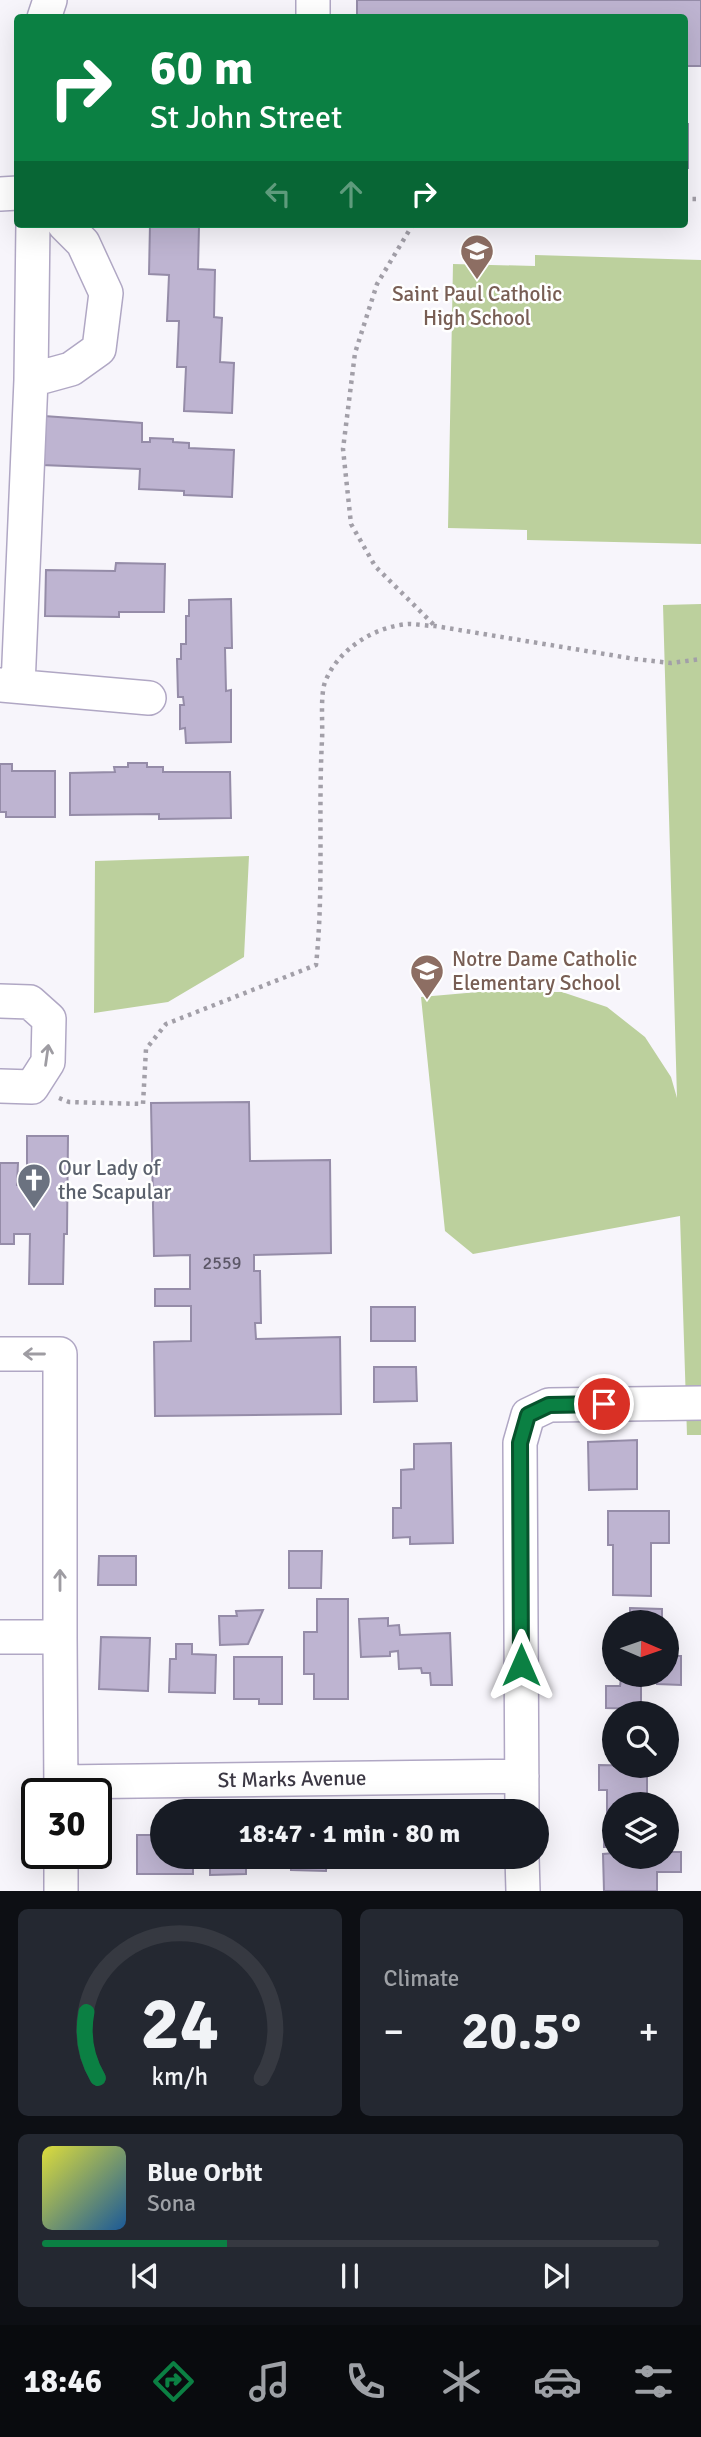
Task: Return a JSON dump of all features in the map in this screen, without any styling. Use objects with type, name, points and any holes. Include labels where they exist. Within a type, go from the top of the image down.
[{"type":"street","points":[[33,228],[31,380],[9,685],[149,698]]},
{"type":"street","points":[[31,380],[71,369],[99,349],[106,293],[83,243],[68,228]]},
{"type":"street","points":[[0,1001],[30,1002],[49,1018],[48,1062],[16,1086]]},
{"type":"street","points":[[0,1354],[60,1354],[61,1778]]},
{"type":"street","points":[[522,1799],[520,1443],[528,1415],[549,1405],[701,1403]]},
{"type":"street","points":[[0,1637],[60,1637]]},
{"type":"street","name":"St Marks Avenue","points":[[112,1787],[522,1776]]},
{"type":"street","points":[[61,1869],[61,1891]]},
{"type":"street","points":[[522,1869],[523,1891]]},
{"type":"path","points":[[411,228],[377,284],[355,352],[343,449],[351,524],[375,566],[435,626]]},
{"type":"path","points":[[16,1086],[69,1102],[143,1104],[146,1049],[166,1024],[316,965],[320,929],[320,766],[325,683],[339,660],[358,641],[382,629],[409,624],[635,659],[671,663],[701,659]]},
{"type":"green space","points":[[535,255],[701,260],[701,544],[527,540],[527,530],[448,528],[453,264],[535,266]]},
{"type":"green space","points":[[701,604],[701,1435],[687,1435],[680,1216],[473,1254],[445,1231],[421,997],[478,992],[562,992],[607,1007],[645,1037],[671,1077],[677,1098],[663,605]]},
{"type":"green space","points":[[249,856],[244,957],[168,1002],[94,1013],[95,861]]},
{"type":"building","points":[[357,0],[701,0],[701,66],[688,66],[688,14],[357,14]]},
{"type":"building","points":[[150,228],[199,228],[198,269],[215,270],[214,317],[222,318],[220,362],[234,363],[232,413],[184,411],[186,367],[177,367],[179,321],[167,321],[169,275],[149,274]]},
{"type":"building","points":[[44,416],[142,423],[142,442],[150,442],[150,438],[173,439],[173,442],[189,443],[189,448],[234,450],[232,497],[184,495],[184,491],[139,489],[140,469],[42,465]]},
{"type":"building","points":[[116,563],[165,564],[164,612],[119,612],[119,617],[45,616],[46,570],[115,571]]},
{"type":"building","points":[[231,599],[232,648],[225,648],[226,691],[231,690],[231,742],[186,743],[185,728],[180,729],[180,705],[184,705],[183,697],[178,697],[177,659],[181,659],[181,644],[186,644],[189,600]]},
{"type":"building","points":[[128,763],[147,763],[147,767],[163,767],[163,772],[230,772],[231,818],[159,819],[159,814],[70,815],[70,773],[115,772],[114,767],[128,767]]},
{"type":"building","points":[[0,764],[12,764],[12,771],[55,771],[55,817],[6,817],[6,812],[0,812]]},
{"type":"building","points":[[249,1102],[250,1161],[330,1160],[331,1253],[254,1255],[254,1271],[260,1271],[261,1323],[255,1323],[256,1339],[340,1337],[341,1414],[155,1416],[154,1342],[191,1341],[191,1306],[155,1306],[155,1289],[190,1289],[190,1255],[154,1256],[151,1103]]},
{"type":"building","name":"Our Lady of the Scapular","points":[[27,1136],[68,1136],[67,1234],[64,1234],[63,1284],[29,1284],[30,1234],[14,1234],[14,1244],[0,1244],[0,1163],[18,1163],[17,1185],[27,1185]]},
{"type":"building","points":[[371,1307],[415,1307],[415,1341],[371,1341]]},
{"type":"building","points":[[374,1367],[416,1367],[417,1401],[374,1402]]},
{"type":"building","points":[[637,1440],[637,1489],[589,1490],[588,1442]]},
{"type":"building","points":[[451,1443],[453,1543],[410,1544],[410,1537],[393,1538],[393,1508],[401,1508],[401,1470],[414,1469],[414,1444]]},
{"type":"building","points":[[608,1511],[669,1511],[669,1543],[651,1543],[651,1596],[613,1595],[613,1545],[608,1545]]},
{"type":"building","points":[[289,1551],[322,1551],[321,1588],[289,1588]]},
{"type":"building","points":[[99,1556],[136,1556],[136,1585],[98,1585]]},
{"type":"building","points":[[317,1599],[348,1599],[348,1699],[314,1699],[314,1674],[304,1674],[304,1632],[317,1632]]},
{"type":"building","points":[[630,1608],[662,1609],[662,1610]]},
{"type":"building","points":[[263,1610],[248,1644],[220,1645],[219,1616],[237,1616],[236,1611]]},
{"type":"building","points":[[388,1618],[388,1626],[399,1625],[400,1635],[450,1633],[452,1685],[431,1685],[430,1673],[422,1673],[421,1668],[399,1669],[398,1651],[390,1652],[390,1656],[361,1657],[359,1619]]},
{"type":"building","points":[[101,1637],[150,1638],[148,1691],[99,1689]]},
{"type":"building","points":[[176,1644],[192,1644],[192,1654],[216,1655],[215,1693],[169,1692],[170,1659],[176,1659]]},
{"type":"building","points":[[679,1656],[681,1656],[679,1685]]},
{"type":"building","points":[[234,1657],[282,1657],[282,1704],[259,1704],[259,1699],[234,1699]]},
{"type":"building","points":[[606,1687],[641,1687],[641,1701],[606,1701]]},
{"type":"building","points":[[599,1765],[602,1765],[602,1778],[647,1778],[647,1792],[599,1790]]},
{"type":"building","points":[[137,1835],[150,1835],[150,1869],[193,1869],[193,1874],[137,1874]]},
{"type":"building","points":[[681,1852],[681,1872],[657,1872],[657,1891],[604,1891],[603,1869],[679,1869]]},
{"type":"building","points":[[210,1869],[246,1869],[246,1874],[210,1875]]},
{"type":"building","points":[[291,1869],[326,1869],[326,1871]]},
{"type":"place","name":"Saint Paul Catholic High School","points":[[477,281]]},
{"type":"place","name":"Notre Dame Catholic Elementary School","points":[[427,1001]]},
{"type":"place","name":"Our Lady of the Scapular","points":[[34,1210]]},
{"type":"route","points":[[521,1665],[520,1443],[528,1415],[549,1405],[604,1404]]}]
